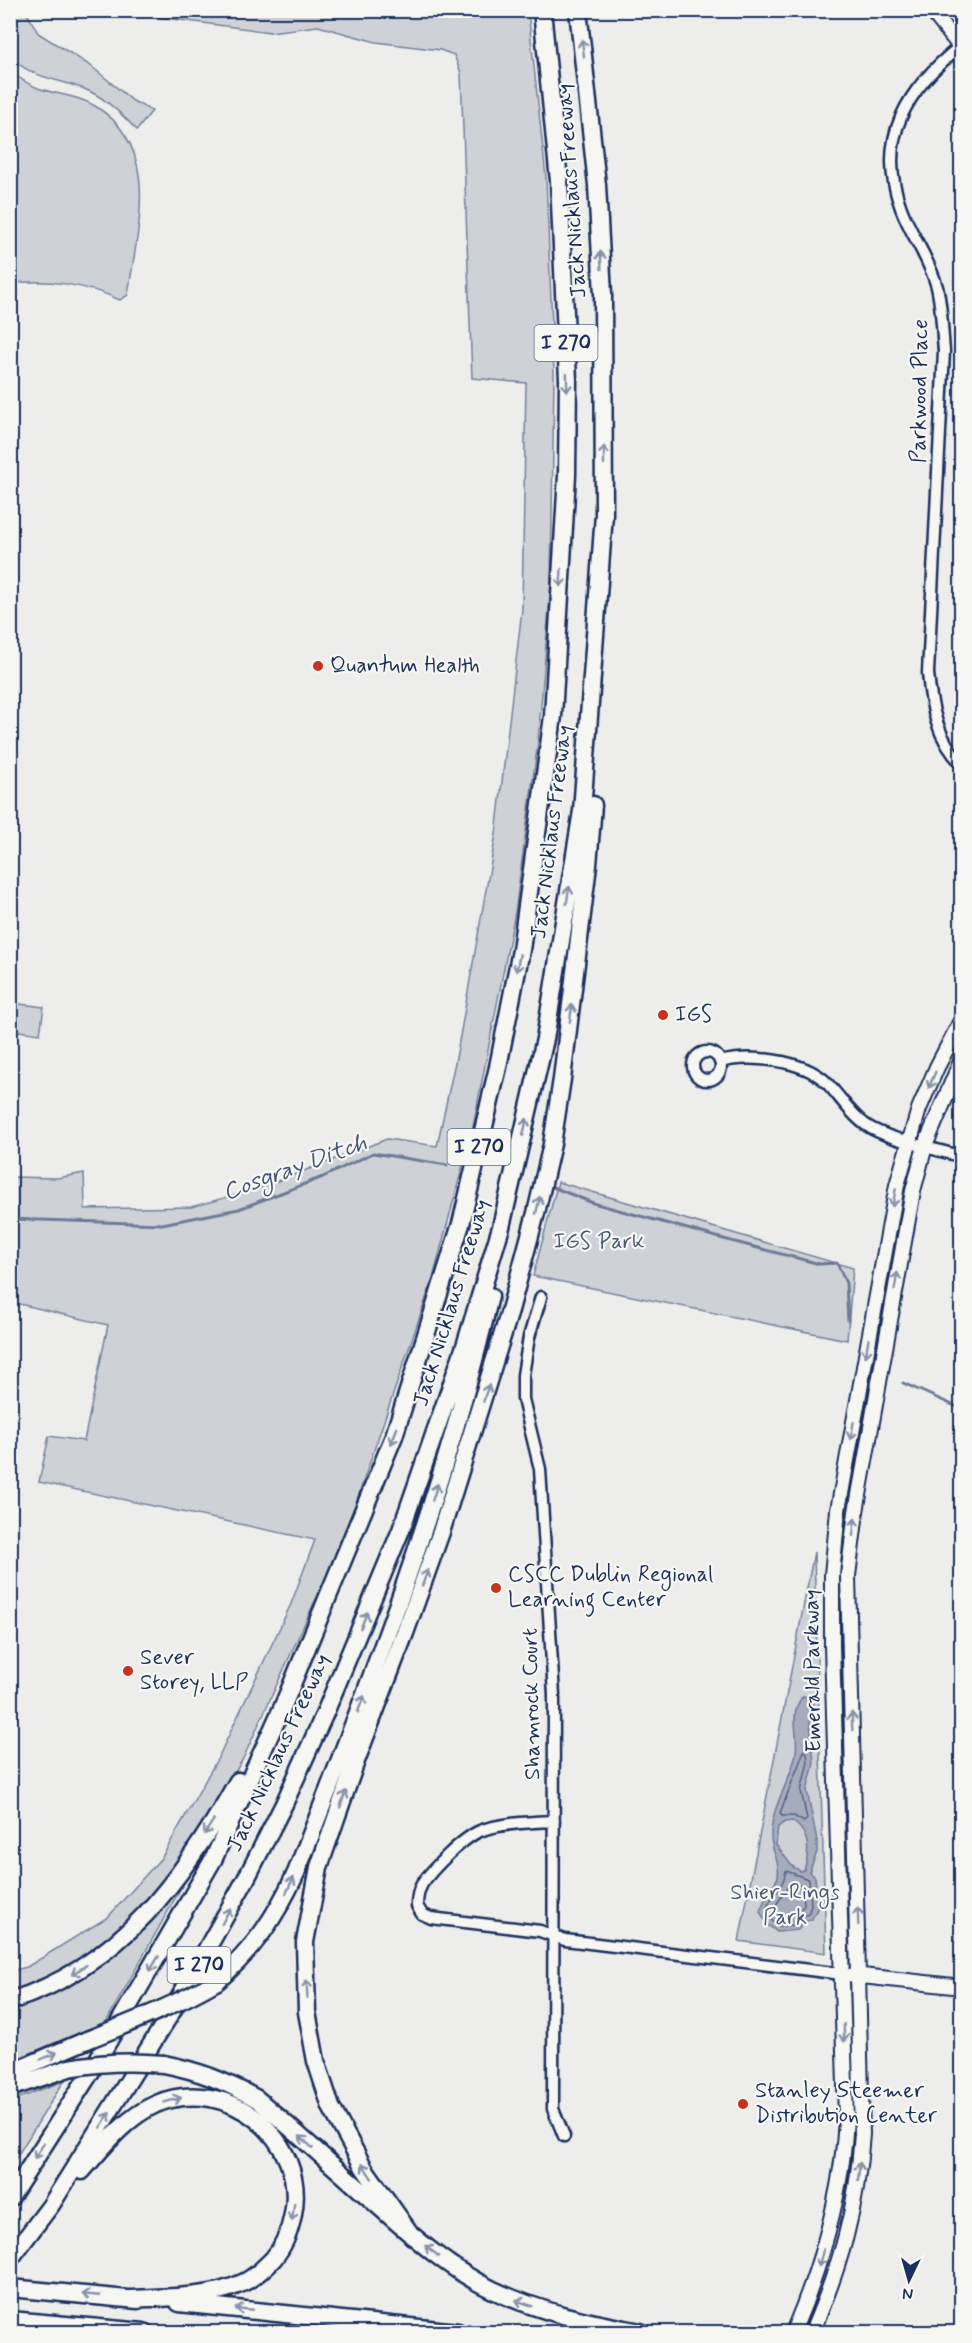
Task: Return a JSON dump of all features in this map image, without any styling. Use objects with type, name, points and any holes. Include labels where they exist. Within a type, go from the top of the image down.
[{"type":"highway","name":"Jack Nicklaus Freeway","points":[[10,2198],[90,2073],[214,1858],[291,1686],[394,1436],[461,1224],[498,1067],[523,938],[553,716],[567,475],[567,380],[559,181],[542,10]]},
{"type":"highway","name":"Jack Nicklaus Freeway","points":[[10,2259],[51,2205],[171,2013],[214,1939],[279,1814],[321,1723],[401,1530],[465,1346],[501,1227],[544,1039],[582,811],[604,514],[603,294],[597,185],[578,10]]},
{"type":"highway","points":[[412,2236],[364,2168],[331,2107],[316,2061],[308,2012],[305,1942],[319,1867],[356,1761],[413,1611],[475,1430],[512,1303],[552,1144],[571,1011],[588,865],[600,702],[604,514]]},
{"type":"highway","points":[[10,2073],[160,2011],[217,1981],[241,1960],[261,1936],[280,1906],[304,1852],[390,1627],[458,1424],[503,1245],[519,1151]]},
{"type":"highway","points":[[10,2001],[66,1979],[104,1954],[141,1921],[177,1876],[228,1799],[291,1686]]},
{"type":"highway","points":[[10,2088],[69,2068],[130,2061],[164,2064],[196,2071],[228,2083],[257,2099],[412,2236],[451,2265],[490,2289],[520,2302],[580,2321],[641,2332]]},
{"type":"highway","points":[[51,2205],[117,2132],[135,2117],[155,2105],[177,2097],[200,2096],[222,2100],[245,2110],[267,2127],[283,2149],[293,2177],[295,2204],[290,2230],[280,2251],[262,2271],[242,2284],[215,2292],[128,2299]]},
{"type":"highway","points":[[10,2288],[458,2332]]},
{"type":"highway","points":[[10,2320],[144,2332]]},
{"type":"main road","points":[[931,10],[961,47]]},
{"type":"main road","points":[[951,10],[962,23]]},
{"type":"main road","name":"Emerald Parkway","points":[[793,2332],[820,2266],[842,2169],[846,2093],[832,1646],[832,1575],[838,1510],[897,1185],[919,1109],[962,1019]]},
{"type":"main road","name":"Emerald Parkway","points":[[812,2332],[840,2258],[854,2207],[860,2172],[862,2134],[860,1975],[848,1576],[856,1512],[913,1191],[925,1146],[962,1059]]},
{"type":"main road","points":[[842,1974],[962,1986]]},
{"type":"street","name":"Parkwood Place","points":[[961,47],[921,81],[905,105],[896,129],[892,172],[901,209],[927,258],[937,288],[941,315],[944,351],[928,673],[932,708],[938,726],[944,741],[962,764]]},
{"type":"street","points":[[720,1062],[749,1058],[790,1064],[812,1072],[825,1081],[865,1125],[879,1132],[962,1157]]},
{"type":"street","name":"Shamrock Court","points":[[541,1297],[529,1337],[523,1375],[523,1399],[540,1468],[554,1695],[553,2109],[564,2136]]},
{"type":"street","points":[[554,1821],[480,1830],[435,1868],[421,1885],[417,1906],[422,1914],[431,1918],[540,1931],[565,1940],[842,1974]]},
{"type":"green space","points":[[11,10],[85,11],[27,13],[38,33],[91,66],[133,101],[152,111],[137,130],[115,109],[91,92],[38,75],[19,65],[11,57]]},
{"type":"green space","points":[[112,11],[528,11],[546,177],[554,374],[551,583],[538,742],[515,912],[473,1127],[433,1278],[338,1555],[243,1759],[180,1862],[123,1929],[93,1954],[46,1982],[11,1995],[10,1971],[27,1967],[108,1917],[162,1857],[219,1756],[291,1604],[315,1540],[39,1482],[49,1436],[84,1441],[108,1325],[11,1302],[11,1177],[58,1178],[84,1173],[85,1209],[191,1207],[254,1190],[387,1139],[437,1146],[457,1053],[496,834],[522,609],[526,383],[472,378],[461,73],[454,55],[440,50],[376,42],[318,26],[270,32]]},
{"type":"green space","points":[[11,72],[38,88],[95,106],[116,123],[130,144],[138,167],[139,218],[128,295],[120,300],[94,290],[67,284],[25,282],[11,284]]},
{"type":"green space","points":[[11,1003],[44,1007],[40,1034],[11,1030]]},
{"type":"green space","name":"IGS Park","points":[[558,1182],[853,1268],[847,1340],[533,1276]]},
{"type":"green space","name":"Shier-Rings Park","points":[[814,1552],[826,1953],[739,1941]]},
{"type":"green space","points":[[183,1877],[186,1879],[106,2022],[11,2061],[10,2008],[68,1985],[108,1960],[137,1933]]},
{"type":"green space","points":[[64,2081],[11,2166],[11,2101]]},
{"type":"water","points":[[803,1696],[810,1697],[813,1702],[810,1722],[814,1763],[807,1791],[817,1840],[817,1852],[809,1872],[815,1877],[818,1907],[812,1919],[804,1922],[798,1930],[777,1932],[768,1925],[760,1912],[775,1884],[779,1871],[771,1840],[772,1824],[796,1753],[795,1716]],"holes":[[[792,1821],[805,1837],[808,1850],[804,1870],[800,1871],[792,1866],[776,1845],[778,1827],[785,1822]]]},
{"type":"waterway","name":"Cosgray Ditch","points":[[10,1219],[162,1224],[239,1209],[323,1177],[373,1153],[447,1165]]},
{"type":"waterway","name":"Cosgray Ditch","points":[[550,1186],[593,1203],[731,1241],[820,1264],[837,1263],[846,1283],[848,1321]]},
{"type":"waterway","name":"Cosgray Ditch","points":[[903,1383],[962,1409]]},
{"type":"place","name":"Quantum Health","points":[[318,666]]},
{"type":"place","name":"IGS","points":[[663,1015]]},
{"type":"place","name":"CSCC Dublin Regional Learning Center","points":[[496,1588]]},
{"type":"place","name":"Sever Storey, LLP","points":[[128,1671]]},
{"type":"place","name":"Stanley Steemer Distribution Center","points":[[743,2104]]}]
